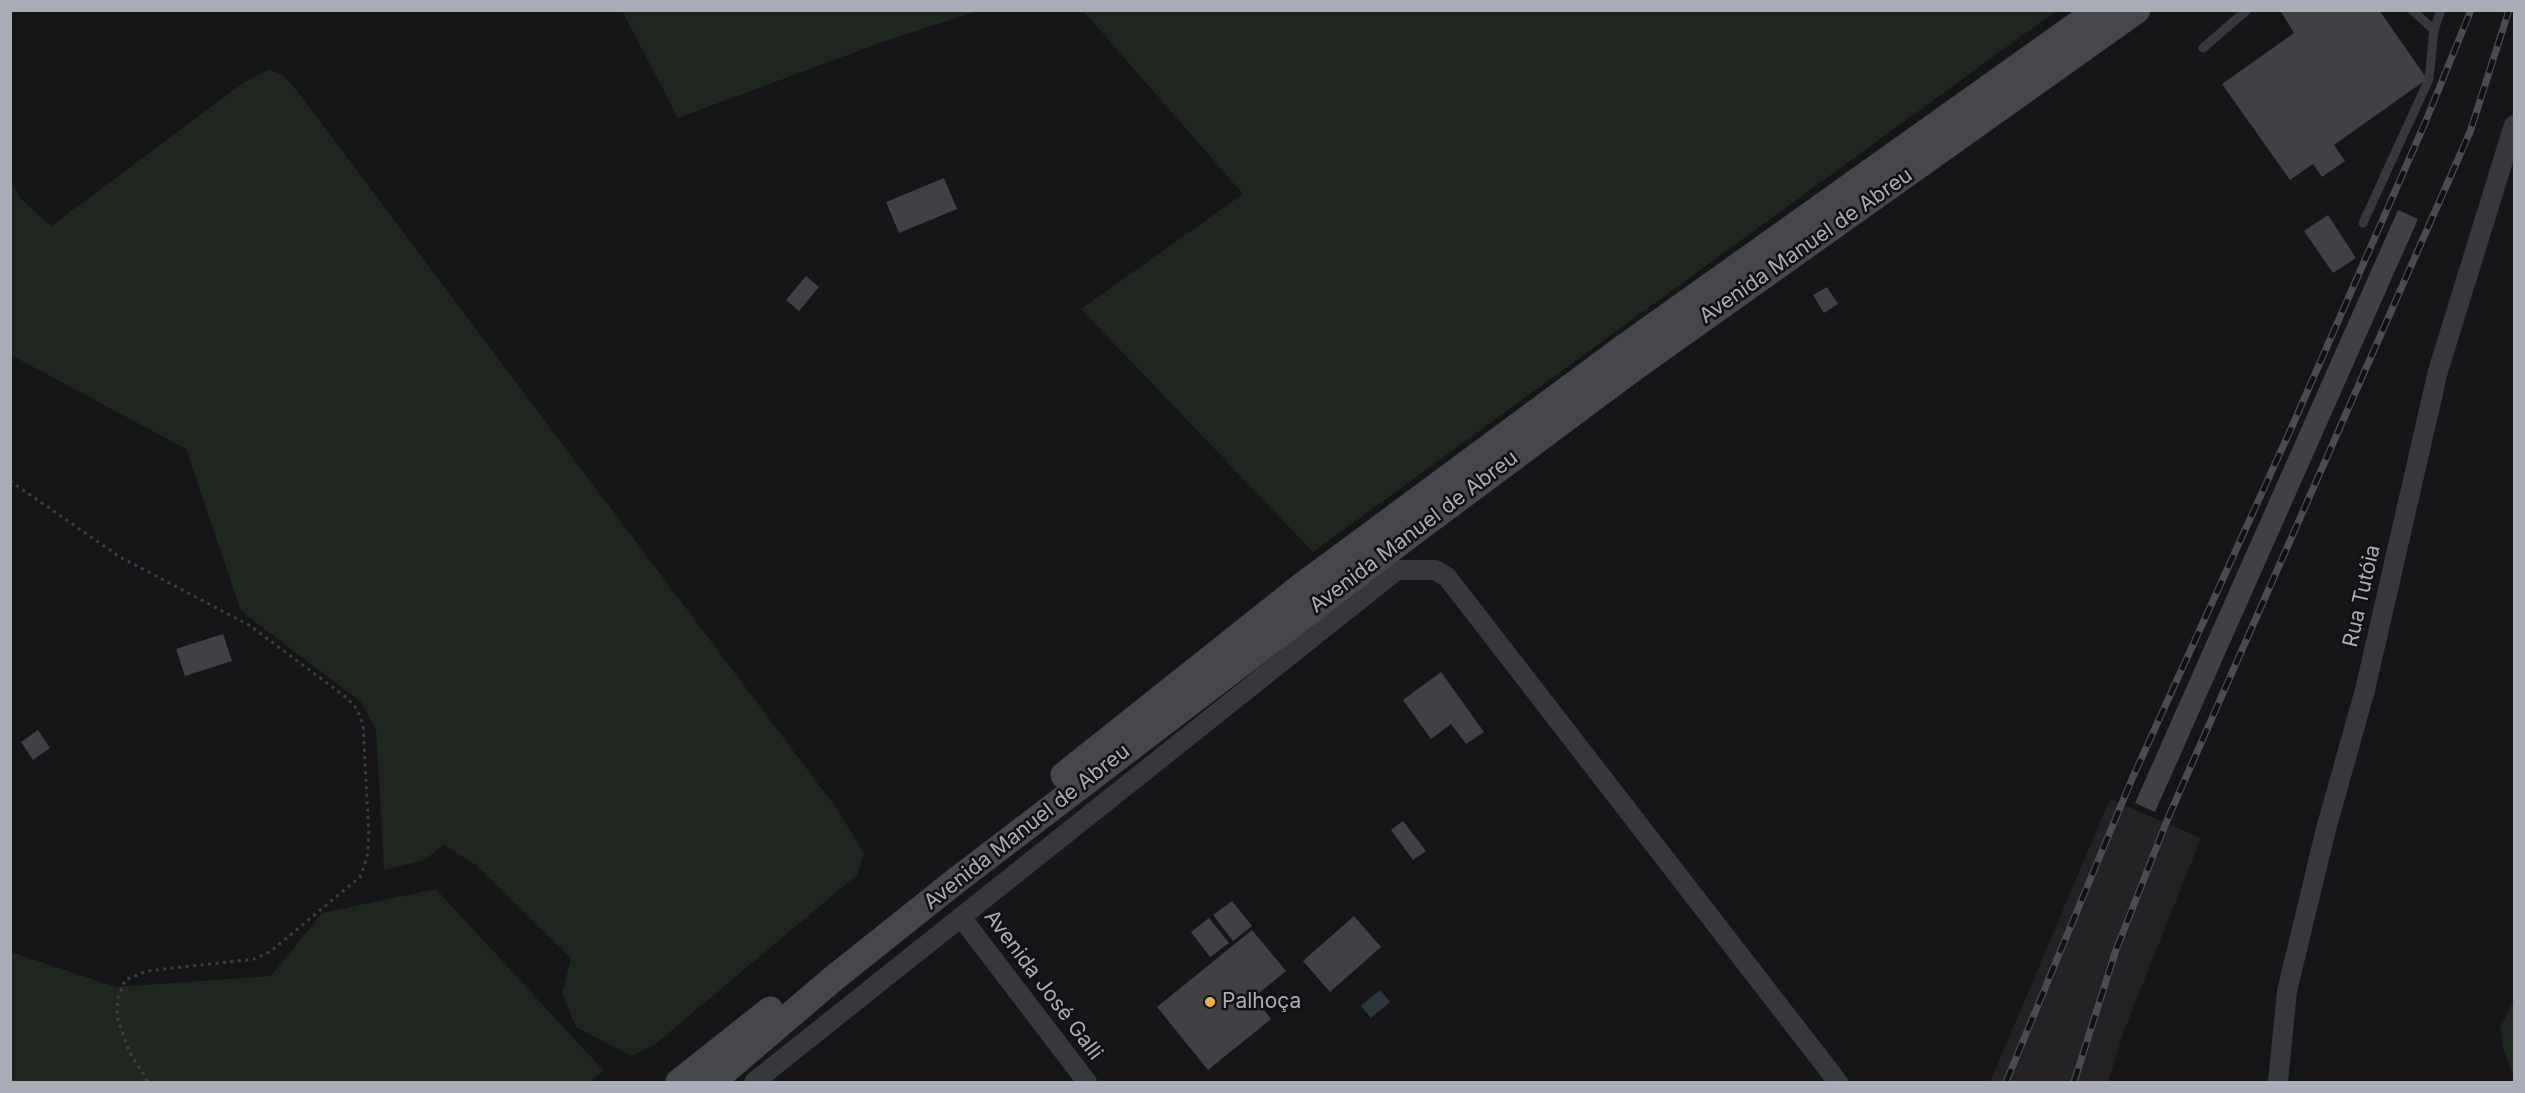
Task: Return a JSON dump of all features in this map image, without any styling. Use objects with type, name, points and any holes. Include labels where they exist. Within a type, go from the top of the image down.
[{"type":"main road","name":"Avenida Manuel de Abreu","points":[[679,1083],[1303,585],[1626,346],[2098,10]]},
{"type":"main road","name":"Avenida Manuel de Abreu","points":[[712,1083],[834,978],[957,880],[1412,533],[1635,368],[2137,10]]},
{"type":"street","name":"Rua Tutóia","points":[[2278,1083],[2287,991],[2326,829],[2365,690],[2438,371],[2514,125]]},
{"type":"street","points":[[754,1083],[1397,570],[1435,570],[1447,578],[1838,1083]]},
{"type":"street","name":"Avenida José Galli","points":[[961,918],[1087,1083]]},
{"type":"lane","points":[[2203,48],[2247,10]]},
{"type":"lane","points":[[2412,10],[2434,30]]},
{"type":"lane","points":[[2363,223],[2430,79],[2434,30],[2441,10]]},
{"type":"path","points":[[10,482],[120,557],[249,626],[347,699],[357,709],[363,725],[369,836],[367,858],[360,877],[272,951],[254,959],[147,971],[125,980],[118,998],[117,1017],[129,1051],[148,1083]]},
{"type":"shaded area","points":[[2056,10],[1313,552],[1081,309],[1243,194],[1085,13],[1077,11]]},
{"type":"shaded area","points":[[622,11],[978,11],[888,40],[678,118]]},
{"type":"shaded area","points":[[269,69],[285,77],[301,96],[837,809],[864,853],[857,875],[653,1046],[631,1056],[576,1027],[562,993],[571,958],[476,865],[444,845],[424,860],[384,870],[376,729],[361,702],[241,611],[186,449],[11,355],[11,184],[22,200],[51,226],[243,83]]},
{"type":"shaded area","points":[[2110,799],[2201,838],[2124,1031],[2108,1082],[1990,1082]]},
{"type":"shaded area","points":[[436,889],[604,1071],[589,1082],[11,1082],[11,952],[116,987],[271,976],[322,913]]},
{"type":"shaded area","points":[[1380,990],[1390,1002],[1371,1018],[1361,1006]]},
{"type":"shaded area","points":[[2514,1000],[2514,1078],[2503,1049],[2500,1028]]},
{"type":"building","points":[[2280,10],[2379,10],[2427,79],[2334,145],[2345,161],[2322,177],[2313,164],[2290,180],[2222,84],[2294,33]]},
{"type":"building","points":[[944,178],[957,209],[899,233],[886,202]]},
{"type":"building","points":[[2398,210],[2418,219],[2155,812],[2135,803]]},
{"type":"building","points":[[2328,215],[2356,258],[2333,273],[2304,231]]},
{"type":"building","points":[[806,276],[819,287],[799,311],[786,300]]},
{"type":"building","points":[[1827,287],[1838,304],[1824,313],[1813,295]]},
{"type":"building","points":[[223,634],[232,661],[185,676],[176,649]]},
{"type":"building","points":[[1441,672],[1484,732],[1466,744],[1451,724],[1431,739],[1403,700]]},
{"type":"building","points":[[38,730],[50,748],[33,760],[21,742]]},
{"type":"building","points":[[1403,821],[1426,851],[1413,860],[1391,830]]},
{"type":"building","points":[[1232,901],[1252,926],[1233,941],[1213,915]]},
{"type":"building","points":[[1354,916],[1381,947],[1330,992],[1303,961]]},
{"type":"building","points":[[1209,918],[1229,943],[1210,957],[1191,932]]},
{"type":"building","name":"Palhoça","points":[[1252,930],[1286,971],[1254,997],[1271,1019],[1208,1070],[1157,1007]]},
{"type":"railway","points":[[2006,1082],[2132,779],[2290,431],[2425,123],[2471,10]]},
{"type":"railway","points":[[2074,1082],[2116,950],[2168,818],[2470,132],[2509,10]]},
{"type":"place","name":"Palhoça","points":[[1210,1002]]}]
